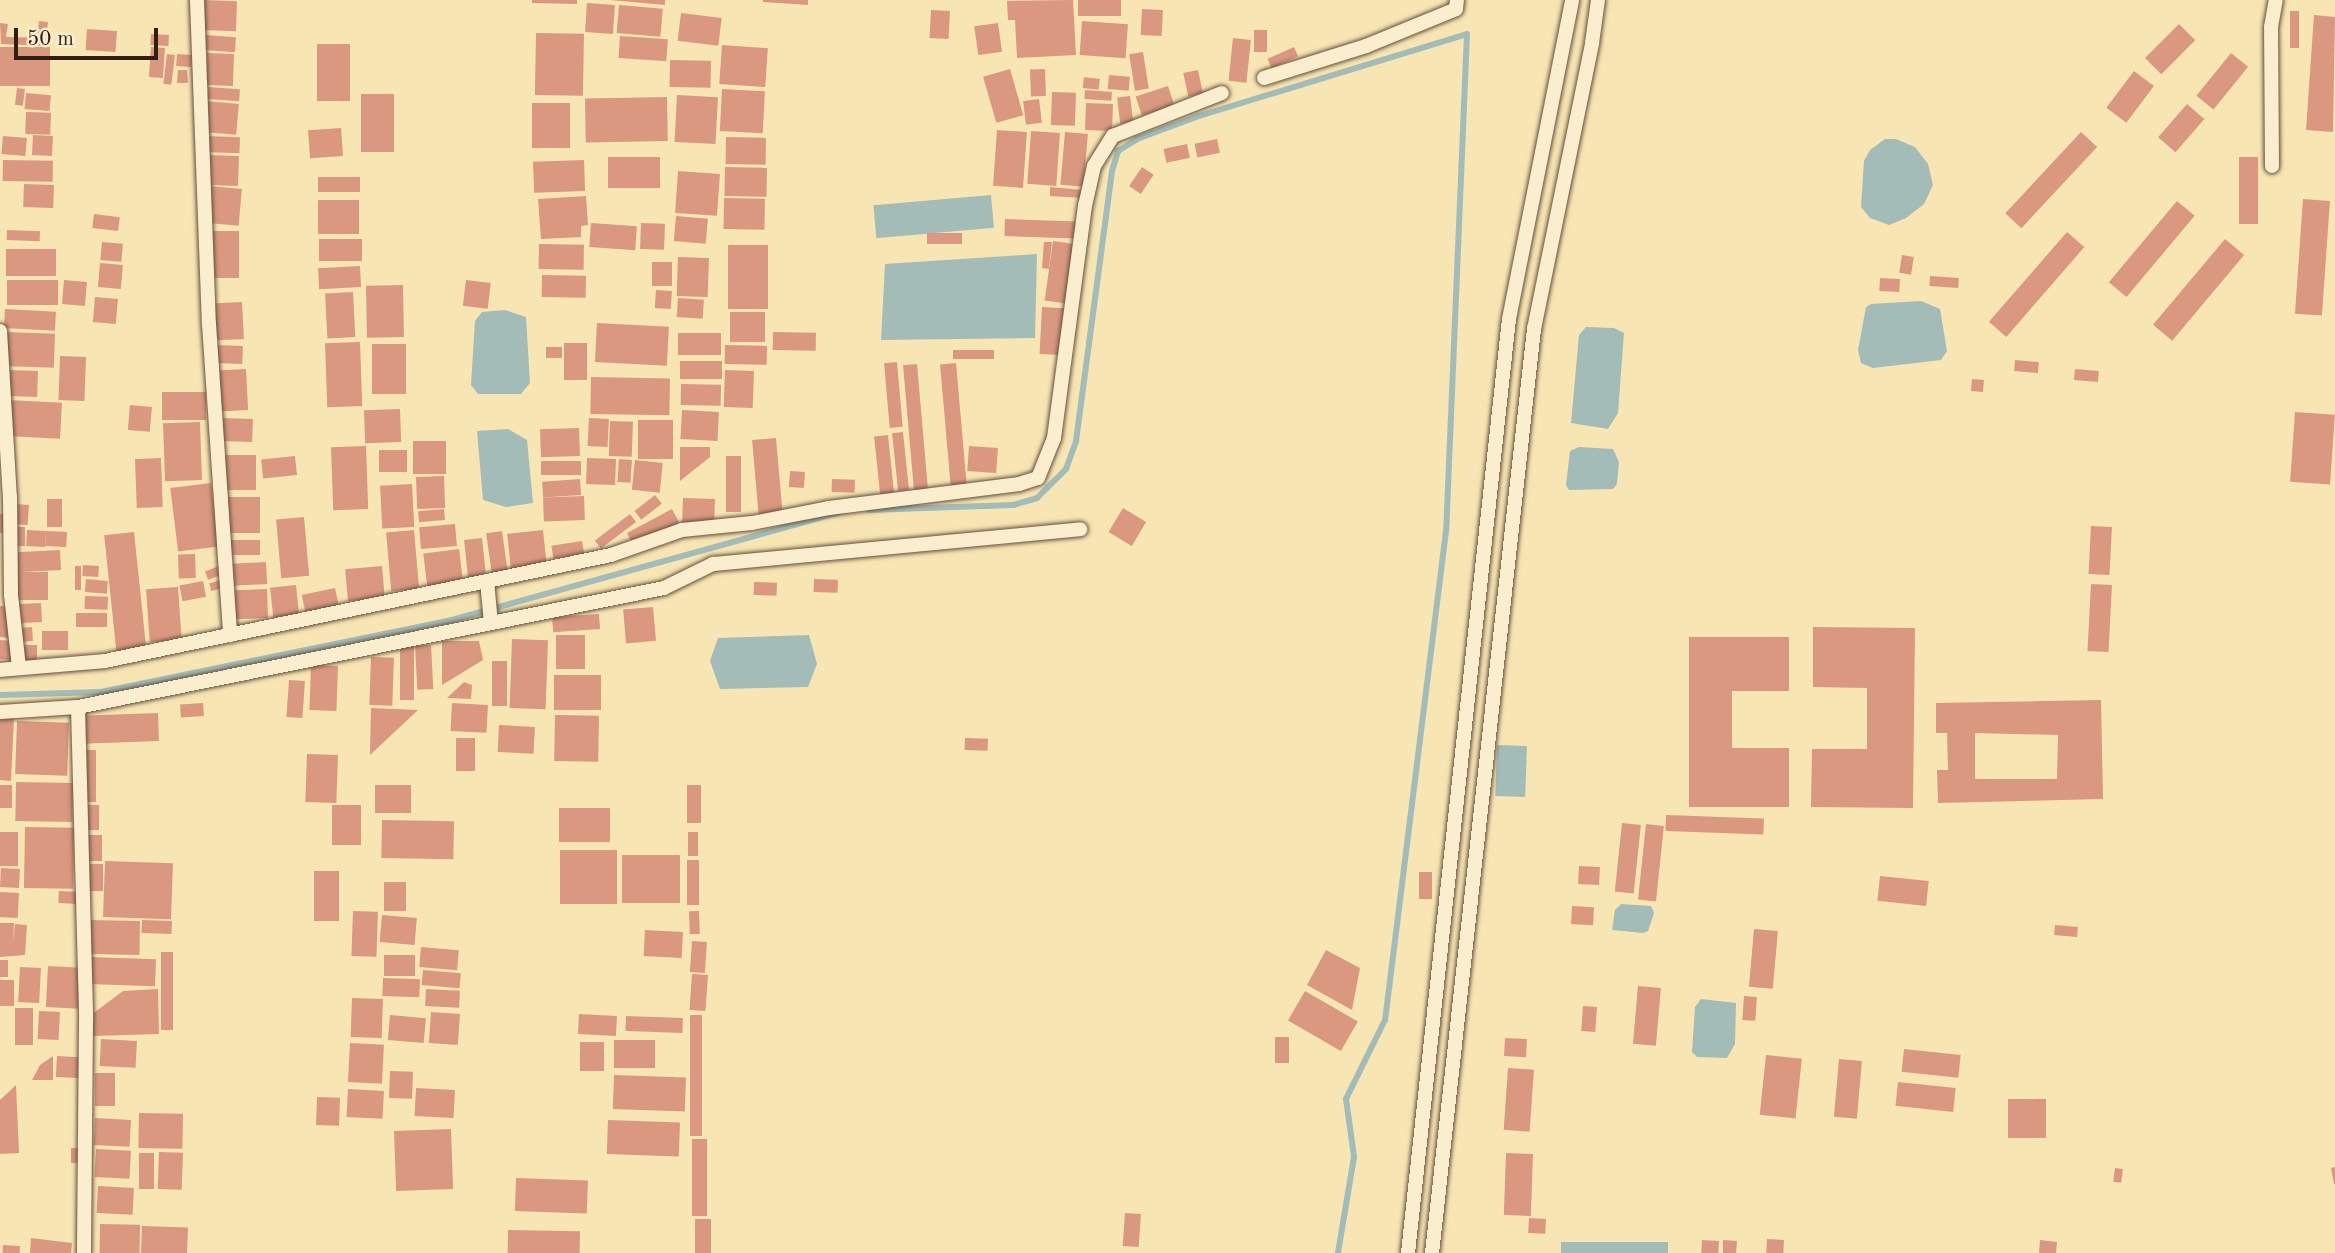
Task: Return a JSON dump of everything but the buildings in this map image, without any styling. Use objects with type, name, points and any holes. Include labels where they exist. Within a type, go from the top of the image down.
[{"type":"street","points":[[197,0],[208,297],[230,635]]},
{"type":"street","points":[[1264,78],[1377,41],[1457,9],[1457,0]]},
{"type":"street","points":[[1408,1253],[1509,319],[1572,0]]},
{"type":"street","points":[[1432,1253],[1534,329],[1592,43],[1598,0]]},
{"type":"street","points":[[2272,166],[2272,27],[2276,0]]},
{"type":"street","points":[[0,670],[105,661],[611,555],[682,530],[752,523],[829,508],[1019,484],[1038,478],[1054,438],[1085,206],[1094,166],[1113,136],[1222,93]]},
{"type":"street","points":[[0,331],[10,497],[11,595],[19,668]]},
{"type":"street","points":[[0,712],[78,707],[664,589],[713,564],[1080,529]]},
{"type":"street","points":[[487,581],[491,623]]},
{"type":"street","points":[[78,707],[86,1021],[85,1253]]},
{"type":"water","points":[[1885,139],[1896,139],[1915,147],[1928,164],[1933,185],[1924,204],[1906,218],[1889,225],[1870,218],[1861,207],[1864,161],[1870,150]]},
{"type":"water","points":[[991,195],[994,228],[876,238],[873,205]]},
{"type":"water","points":[[1037,254],[1035,338],[881,340],[885,264]]},
{"type":"water","points":[[1921,301],[1940,309],[1947,351],[1941,360],[1873,368],[1861,363],[1858,350],[1866,307],[1871,304]]},
{"type":"water","points":[[505,310],[526,317],[530,383],[521,394],[478,394],[471,385],[475,321],[482,312]]},
{"type":"water","points":[[1586,327],[1614,328],[1624,333],[1618,413],[1608,429],[1571,423],[1579,335]]},
{"type":"water","points":[[508,429],[527,440],[533,503],[506,507],[483,500],[477,431]]},
{"type":"water","points":[[1579,447],[1613,449],[1619,462],[1617,484],[1613,489],[1569,490],[1566,485],[1570,451]]},
{"type":"water","points":[[809,635],[817,664],[808,687],[720,689],[710,661],[718,638]]},
{"type":"water","points":[[1497,745],[1527,746],[1525,797],[1495,796]]},
{"type":"water","points":[[1621,904],[1651,906],[1654,913],[1648,931],[1643,933],[1612,930],[1615,910]]},
{"type":"water","points":[[1701,999],[1736,1003],[1735,1044],[1727,1058],[1697,1057],[1692,1052],[1695,1007]]},
{"type":"water","points":[[1561,1242],[1668,1242],[1668,1253],[1561,1253]]},
{"type":"waterway","points":[[869,510],[1013,505],[1037,498],[1066,469],[1076,441],[1112,171],[1118,151],[1137,139],[1199,116],[1467,34],[1446,531],[1385,1020],[1346,1099],[1354,1157],[1338,1253]]},
{"type":"waterway","points":[[0,695],[101,692],[448,621],[841,512]]}]
